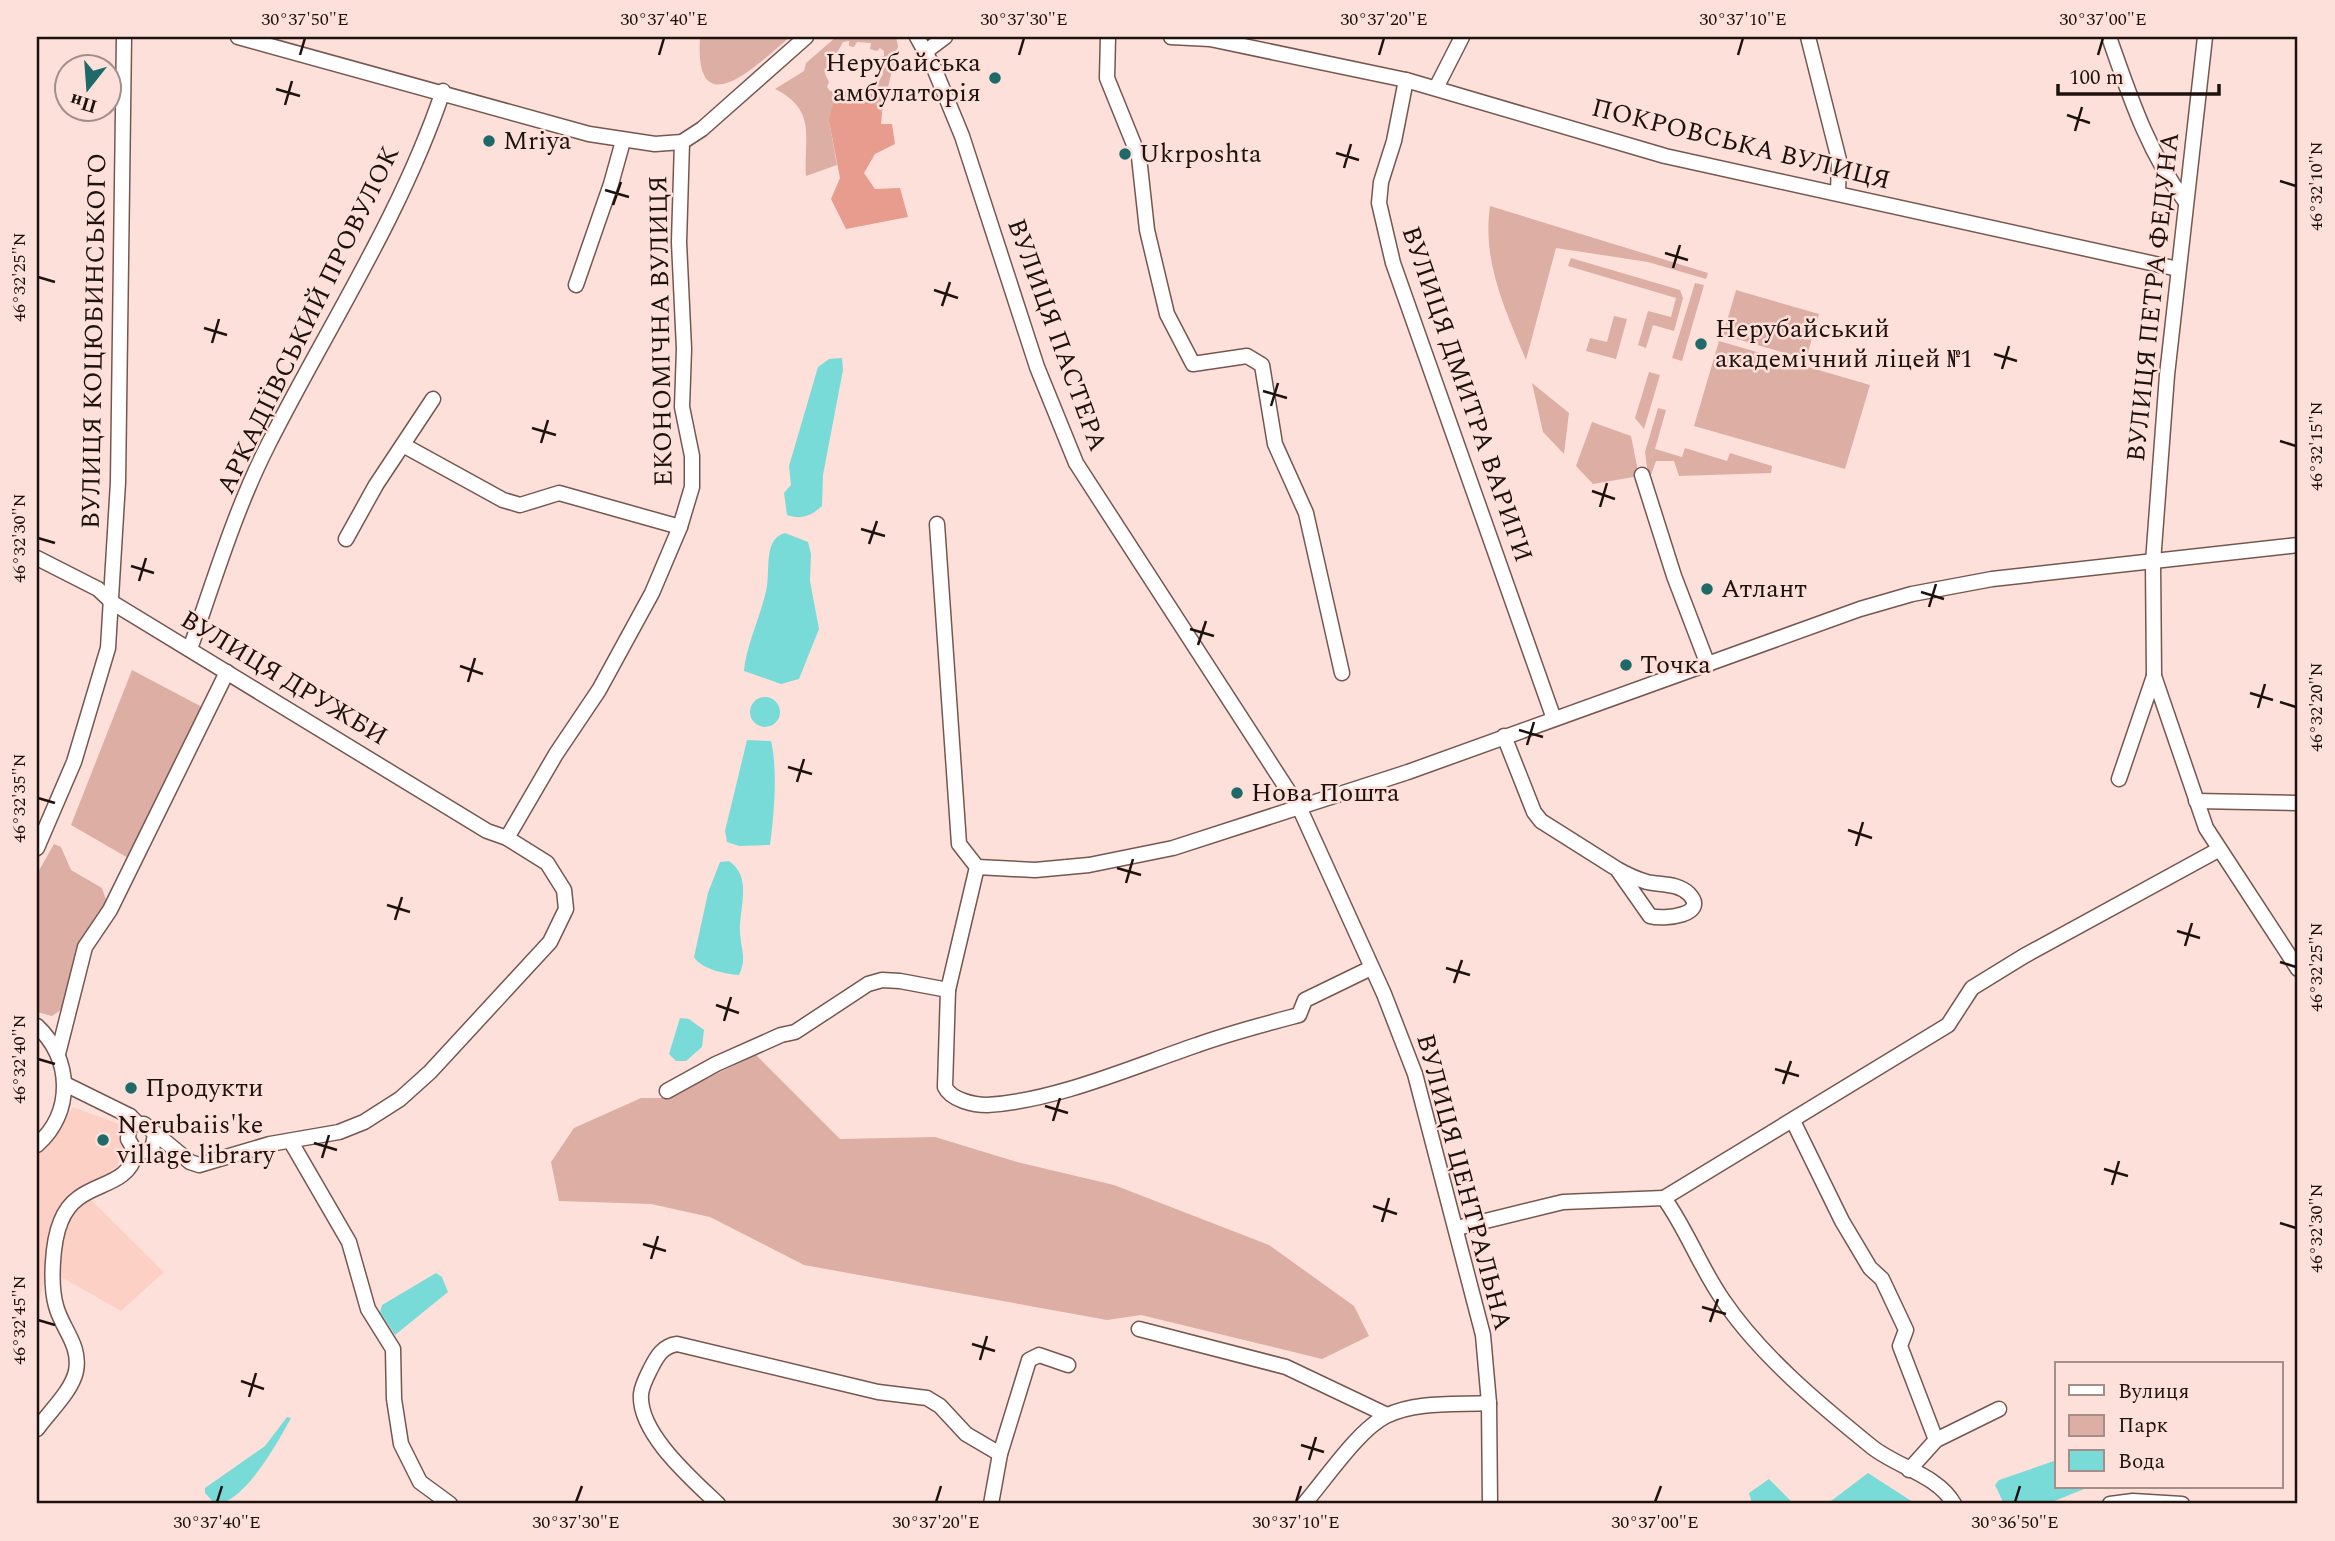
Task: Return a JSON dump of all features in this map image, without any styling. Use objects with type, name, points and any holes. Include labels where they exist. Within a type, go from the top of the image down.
[{"type":"street","name":"ВУЛИЦЯ КОЦЮБИНСЬКОГО","points":[[37,848],[74,762],[108,648],[113,603],[124,37]]},
{"type":"street","points":[[239,37],[443,91],[589,134],[655,144],[682,142],[702,129],[806,37]]},
{"type":"street","points":[[920,41],[945,37]]},
{"type":"street","points":[[1108,37],[1107,78],[1139,157],[1147,230],[1167,314],[1193,364],[1247,356],[1262,365],[1275,444],[1306,513],[1342,673]]},
{"type":"street","name":"ПОКРОВСЬКА ВУЛИЦЯ","points":[[1171,37],[1210,39],[1406,80],[1665,156],[2178,269]]},
{"type":"street","points":[[1436,88],[1462,37]]},
{"type":"street","points":[[1808,37],[1839,160],[1838,193]]},
{"type":"street","points":[[2109,37],[2139,121],[2173,186],[2185,201]]},
{"type":"street","name":"ВУЛИЦЯ ПЕТРА ФЕДУНА","points":[[2154,676],[2153,562],[2178,269],[2205,37]]},
{"type":"street","name":"ВУЛИЦЯ ПАСТЕРА","points":[[920,41],[962,136],[1037,367],[1076,463],[1300,809]]},
{"type":"street","name":"ВУЛИЦЯ ДМИТРА ВАРИГИ","points":[[1406,80],[1394,141],[1381,182],[1382,224],[1393,263],[1553,719]]},
{"type":"street","name":"АРКАДІЇВСЬКИЙ ПРОВУЛОК","points":[[190,649],[266,449],[401,194],[431,126],[443,91]]},
{"type":"street","points":[[576,285],[623,141]]},
{"type":"street","name":"ЕКОНОМІЧНА ВУЛИЦЯ","points":[[507,838],[626,644],[652,593],[680,527],[692,487],[682,407],[684,348],[679,242],[682,142]]},
{"type":"street","points":[[346,539],[376,485],[433,399]]},
{"type":"street","points":[[403,444],[520,505],[559,493],[680,527]]},
{"type":"street","points":[[1642,475],[1674,576],[1708,665]]},
{"type":"street","points":[[937,524],[959,844],[977,867],[1035,870],[1090,864],[1173,848],[1300,809],[1860,609],[1912,594],[1992,579],[2298,545]]},
{"type":"street","name":"ВУЛИЦЯ ДРУЖБИ","points":[[37,558],[98,589],[113,603],[487,831],[507,838]]},
{"type":"street","points":[[58,1054],[85,947],[110,910],[227,672]]},
{"type":"street","points":[[2119,779],[2154,676]]},
{"type":"street","points":[[2154,676],[2196,801],[2218,850],[2298,969]]},
{"type":"street","points":[[1504,736],[1534,812],[1541,821],[1617,869],[1648,882],[1685,890],[1692,896],[1690,910],[1669,919],[1650,916],[1617,869]]},
{"type":"street","points":[[2196,801],[2298,803]]},
{"type":"street","name":"ВУЛИЦЯ ЦЕНТРАЛЬНА","points":[[1300,809],[1415,1074],[1483,1335],[1489,1403],[1490,1504]]},
{"type":"street","points":[[65,1084],[132,1123],[144,1124],[191,1162],[200,1165],[270,1144],[339,1132],[364,1122],[400,1100],[430,1072],[550,942],[566,909],[564,890],[547,863],[507,838]]},
{"type":"street","points":[[1457,1228],[1563,1202],[1664,1198],[1948,1025],[1972,988],[2024,956],[2218,850]]},
{"type":"street","points":[[977,867],[948,990],[946,1087],[954,1098],[985,1105],[1050,1093],[1299,1014],[1305,1000],[1371,968]]},
{"type":"street","points":[[667,1091],[716,1064],[781,1035],[795,1032],[867,984],[882,980],[900,981],[948,990]]},
{"type":"street","points":[[37,1026],[58,1054],[65,1084],[58,1116],[37,1145]]},
{"type":"street","points":[[1793,1121],[1842,1221],[1870,1268],[1882,1279],[1906,1331],[1900,1346],[1936,1440]]},
{"type":"street","points":[[37,1429],[76,1373],[73,1339],[56,1307],[52,1271],[61,1221],[86,1190],[120,1178],[132,1166],[136,1153],[128,1139],[132,1123]]},
{"type":"street","points":[[136,1153],[152,1149],[155,1135]]},
{"type":"street","points":[[291,1142],[349,1242],[368,1309],[393,1349],[394,1399],[401,1444],[421,1482],[450,1504]]},
{"type":"street","points":[[1664,1198],[1723,1301],[1750,1333],[1812,1395],[1874,1448],[1937,1484],[1954,1504]]},
{"type":"street","points":[[1139,1329],[1286,1367],[1387,1415]]},
{"type":"street","points":[[718,1504],[682,1469],[654,1434],[642,1408],[643,1384],[668,1345],[677,1344],[878,1392],[927,1398],[940,1406],[966,1434],[1000,1454]]},
{"type":"street","points":[[991,1504],[1000,1454],[1029,1360],[1039,1355],[1068,1365]]},
{"type":"street","points":[[1304,1504],[1359,1440],[1387,1415],[1416,1408],[1489,1403]]},
{"type":"street","points":[[1909,1470],[1936,1440],[1999,1409]]},
{"type":"street","points":[[2110,1504],[2133,1501],[2182,1504]]},
{"type":"shaded area","points":[[846,101],[873,103],[882,112],[881,124],[892,124],[895,144],[875,154],[864,173],[875,189],[900,188],[908,217],[846,229],[831,199],[840,178],[829,121],[833,104]]},
{"type":"shaded area","points":[[73,1107],[122,1125],[123,1150],[117,1167],[84,1187],[59,1216],[37,1312],[37,1143],[55,1132]]},
{"type":"shaded area","points":[[85,1194],[164,1272],[121,1311],[56,1274],[64,1221]]},
{"type":"green space","points":[[700,37],[790,37],[746,73],[731,82],[717,85],[707,80],[701,65]]},
{"type":"green space","points":[[836,37],[896,37],[898,46],[882,112],[872,103],[829,121],[837,165],[806,176],[803,115],[788,97],[775,89],[804,71],[806,63]],"holes":[[[849,41],[849,46],[854,47],[857,42],[871,43],[870,49],[877,51],[880,48],[884,51],[884,56],[876,58],[876,63],[883,66],[883,74],[872,94],[830,91],[827,87],[829,82],[825,74],[831,53],[837,53],[843,42]]]},
{"type":"green space","points":[[1490,206],[1708,273],[1706,279],[1648,262],[1556,248],[1526,360],[1503,304],[1492,266],[1488,227]]},
{"type":"green space","points":[[1571,258],[1680,290],[1683,298],[1674,331],[1653,325],[1646,348],[1638,345],[1648,311],[1671,317],[1676,298],[1568,266]]},
{"type":"green space","points":[[1695,283],[1704,285],[1682,361],[1672,358]]},
{"type":"green space","points":[[1736,290],[1819,314],[1806,359],[1723,335]]},
{"type":"green space","points":[[1614,316],[1627,319],[1616,359],[1586,351],[1590,338],[1607,342]]},
{"type":"green space","points":[[1719,341],[1870,385],[1845,469],[1694,426]]},
{"type":"green space","points":[[1649,372],[1660,375],[1644,429],[1635,418]]},
{"type":"green space","points":[[1532,383],[1569,413],[1564,454],[1543,432]]},
{"type":"green space","points":[[1658,408],[1666,410],[1655,449],[1682,457],[1685,448],[1727,461],[1730,453],[1772,466],[1771,473],[1679,476],[1674,461],[1656,461],[1651,475],[1648,475],[1645,452]]},
{"type":"green space","points":[[1592,422],[1631,436],[1639,476],[1593,484],[1576,466]]},
{"type":"green space","points":[[132,670],[204,708],[130,859],[71,825]]},
{"type":"green space","points":[[54,844],[61,847],[71,870],[102,888],[107,903],[62,1009],[52,1016],[37,1012],[37,874]]},
{"type":"green space","points":[[756,1055],[840,1139],[935,1137],[1017,1162],[1114,1185],[1269,1245],[1354,1306],[1369,1336],[1322,1359],[1141,1315],[1107,1320],[804,1265],[710,1217],[651,1204],[559,1201],[551,1162],[574,1128],[641,1098],[666,1098]]},
{"type":"water","points":[[842,358],[843,370],[823,475],[822,506],[806,516],[787,515],[784,493],[791,485],[789,466],[818,367],[829,359]]},
{"type":"water","points":[[785,533],[808,542],[811,554],[810,581],[819,629],[799,679],[781,684],[744,671],[767,586],[771,547],[778,536]]},
{"type":"water","points":[[765,697],[776,701],[780,712],[776,723],[765,727],[754,723],[750,712],[754,701]]},
{"type":"water","points":[[747,740],[771,741],[775,779],[770,845],[739,846],[727,842],[725,831]]},
{"type":"water","points":[[729,861],[741,875],[743,884],[740,932],[743,959],[739,975],[708,968],[694,957],[708,893],[720,862]]},
{"type":"water","points":[[680,1018],[689,1019],[704,1030],[702,1047],[686,1061],[676,1061],[669,1054]]},
{"type":"water","points":[[436,1273],[442,1277],[448,1292],[395,1335],[380,1312],[382,1305]]},
{"type":"water","points":[[287,1417],[291,1418],[259,1470],[237,1494],[215,1504],[205,1493],[205,1488],[265,1446]]},
{"type":"water","points":[[2055,1461],[2055,1488],[2087,1488],[2047,1504],[2004,1504],[1995,1485],[1999,1480]]},
{"type":"water","points":[[1868,1473],[1916,1504],[1827,1504]]},
{"type":"water","points":[[1769,1479],[1796,1504],[1752,1503],[1749,1493]]},
{"type":"place","name":"Нерубайська амбулаторія","points":[[995,78]]},
{"type":"place","name":"Mriya","points":[[489,141]]},
{"type":"place","name":"Ukrposhta","points":[[1125,154]]},
{"type":"place","name":"Нерубайський академічний ліцей №1","points":[[1701,344]]},
{"type":"place","name":"Атлант","points":[[1707,589]]},
{"type":"place","name":"Точка","points":[[1626,665]]},
{"type":"place","name":"Нова Пошта","points":[[1237,793]]},
{"type":"place","name":"Продукти","points":[[131,1088]]},
{"type":"place","name":"Nerubaiis'ke village library","points":[[103,1140]]}]
